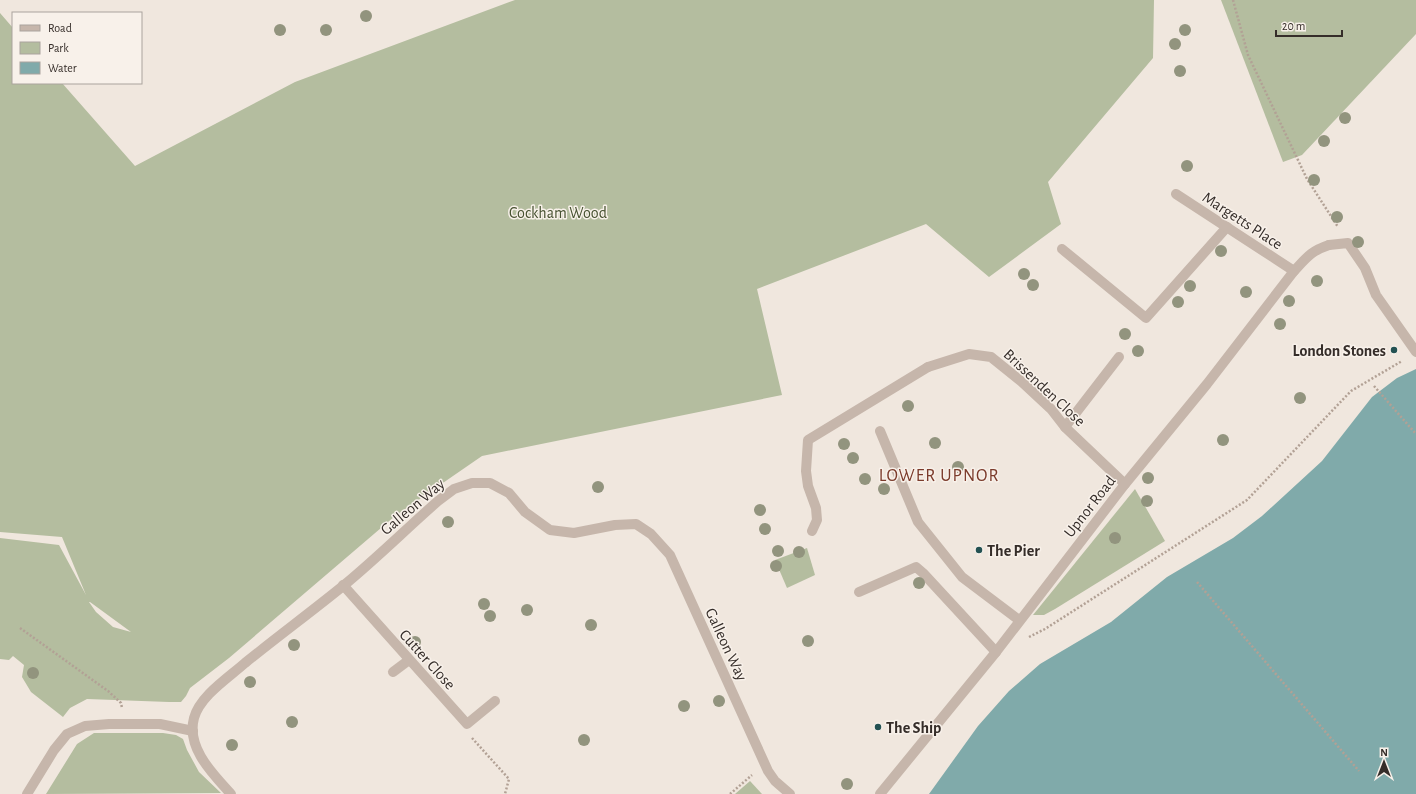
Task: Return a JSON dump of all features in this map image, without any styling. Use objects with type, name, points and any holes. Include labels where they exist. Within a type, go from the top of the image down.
[{"type":"street","name":"Margetts Place","points":[[1176,194],[1294,271]]},
{"type":"street","points":[[1062,249],[1146,318],[1227,227]]},
{"type":"street","name":"Upnor Road","points":[[880,794],[996,652],[1019,620],[1125,484],[1211,378],[1294,271],[1317,249],[1329,245],[1348,243]]},
{"type":"street","points":[[1348,243],[1365,268],[1376,295],[1416,352]]},
{"type":"street","name":"Brissenden Close","points":[[812,531],[817,520],[816,508],[808,486],[806,471],[808,440],[928,366],[969,354],[991,357],[1022,382],[1051,409],[1065,427],[1125,484]]},
{"type":"street","points":[[1065,427],[1119,357]]},
{"type":"street","points":[[880,431],[918,522],[962,577],[1019,620]]},
{"type":"street","name":"Galleon Way","points":[[231,794],[211,772],[195,746],[192,731],[194,718],[198,708],[210,693],[282,633],[344,586],[438,501],[454,489],[472,483],[490,483],[510,493],[525,512],[550,530],[574,533],[615,525],[636,524],[651,534],[670,554],[765,764],[776,781],[790,794]]},
{"type":"street","points":[[859,592],[916,567],[996,652]]},
{"type":"street","name":"Cutter Close","points":[[344,586],[467,724]]},
{"type":"street","points":[[393,672],[409,660]]},
{"type":"street","points":[[467,724],[495,701]]},
{"type":"street","points":[[27,794],[54,750],[67,734],[85,726],[160,724],[192,731]]},
{"type":"path","points":[[1233,0],[1248,55],[1307,178],[1348,243]]},
{"type":"path","points":[[1024,639],[1045,629],[1247,500],[1351,391],[1416,352]]},
{"type":"path","points":[[1374,386],[1416,434]]},
{"type":"path","points":[[1197,582],[1359,770]]},
{"type":"path","points":[[20,628],[108,691],[121,703],[126,724]]},
{"type":"path","points":[[467,724],[474,740],[508,779],[505,794]]},
{"type":"path","points":[[730,794],[765,764]]},
{"type":"green space","name":"Cockham Wood","points":[[515,0],[1154,0],[1153,58],[1048,182],[1061,224],[989,277],[926,224],[757,289],[782,395],[482,456],[395,516],[229,658],[190,688],[181,702],[87,699],[70,708],[63,717],[31,692],[22,677],[24,665],[13,656],[9,660],[0,659],[0,538],[59,545],[86,595],[62,537],[0,532],[0,13],[12,27],[12,84],[63,84],[135,166],[295,82]],"holes":[[[89,602],[131,632],[113,627],[96,612]]]},
{"type":"green space","points":[[1221,0],[1416,0],[1416,34],[1302,155],[1283,162]]},
{"type":"green space","points":[[1135,489],[1165,541],[1055,609],[1044,615],[1033,615]]},
{"type":"green space","points":[[807,548],[815,575],[787,588],[775,560]]},
{"type":"green space","points":[[94,733],[163,733],[176,735],[183,739],[199,772],[221,793],[46,794],[77,744]]},
{"type":"green space","points":[[750,781],[762,794],[735,794]]},
{"type":"water","points":[[1416,369],[1416,794],[929,794],[978,726],[1009,691],[1040,664],[1111,622],[1167,577],[1233,538],[1262,516],[1322,461],[1372,397],[1397,378]]},
{"type":"place","name":"London Stones","points":[[1394,350]]},
{"type":"place","name":"The Pier","points":[[979,550]]},
{"type":"place","name":"The Ship","points":[[878,727]]},
{"type":"district","name":"LOWER UPNOR","points":[[939,475]]}]
